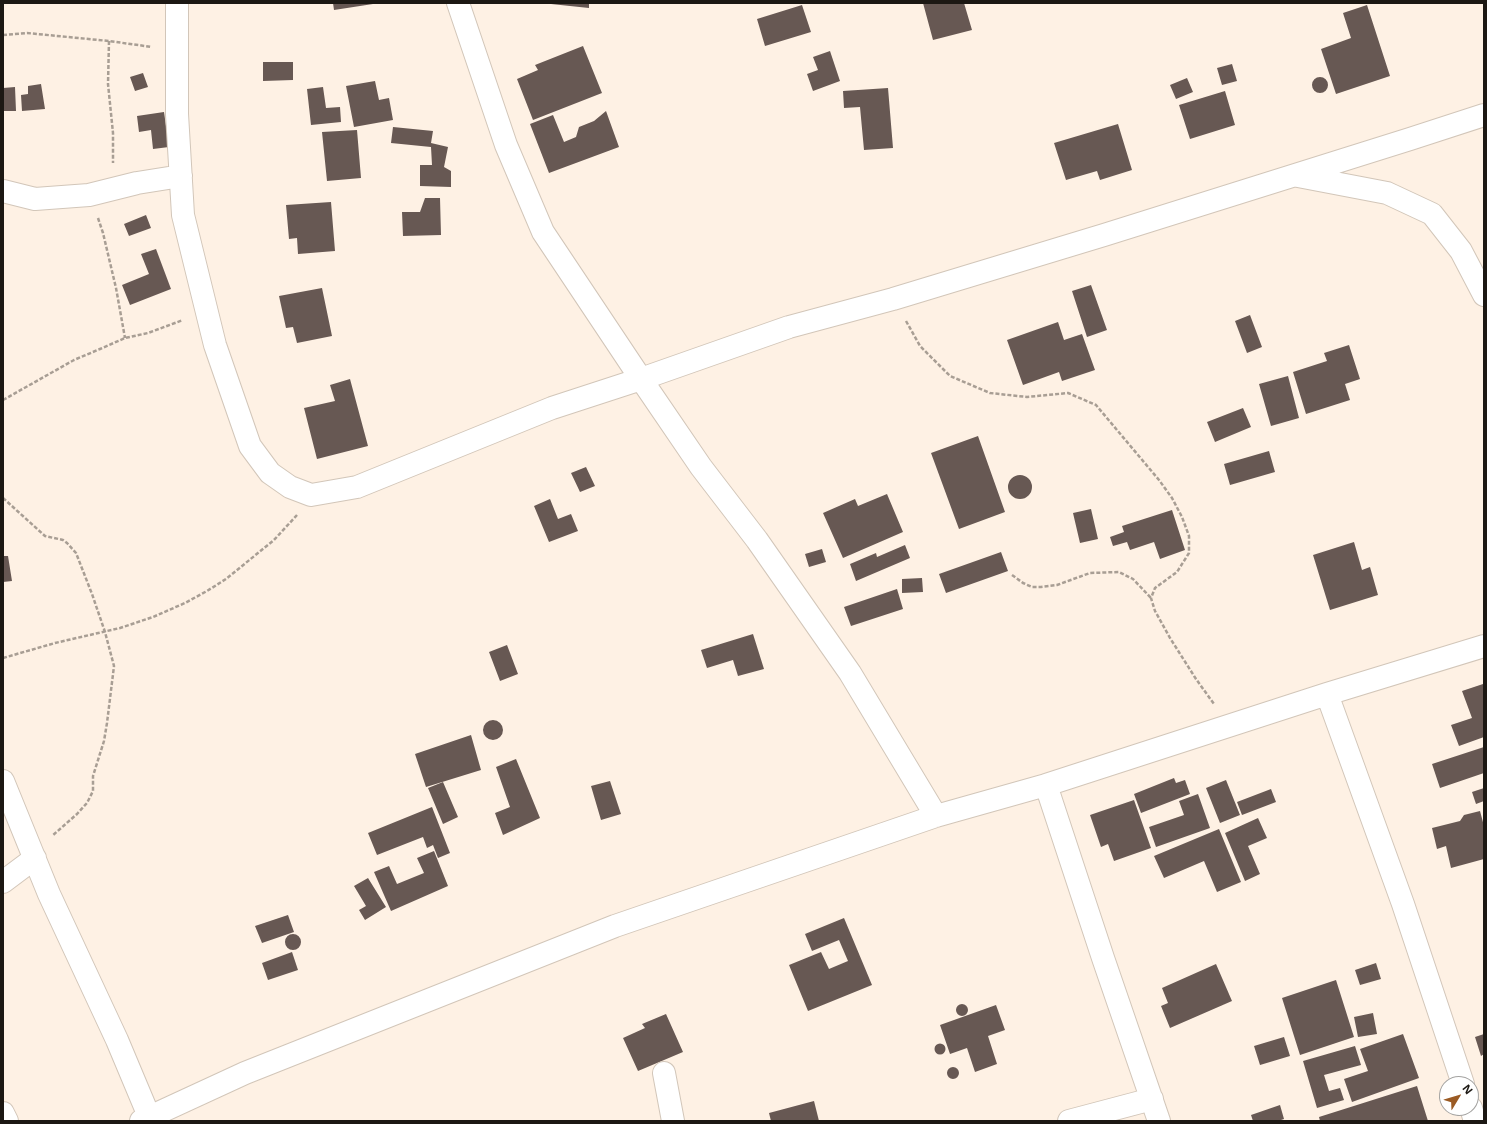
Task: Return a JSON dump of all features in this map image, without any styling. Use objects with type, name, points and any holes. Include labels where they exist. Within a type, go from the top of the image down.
[{"type":"street","points":[[177,3],[177,114],[184,216],[215,345],[250,446],[270,473],[290,487],[311,495],[357,487],[552,408],[789,328],[893,299],[1104,235],[1484,115]]},
{"type":"street","points":[[458,3],[506,145],[543,232],[701,467],[757,540],[850,673],[936,816]]},
{"type":"street","points":[[1295,175],[1387,193],[1432,214],[1462,251],[1484,295]]},
{"type":"street","points":[[3,191],[35,199],[89,195],[137,183],[181,176]]},
{"type":"street","points":[[3,782],[49,894],[117,1040],[148,1120],[245,1073],[616,926],[936,816],[1046,785],[1327,694],[1484,646]]},
{"type":"street","points":[[1327,694],[1403,904],[1460,1076]]},
{"type":"street","points":[[1046,785],[1159,1121]]},
{"type":"street","points":[[3,882],[35,858]]},
{"type":"street","points":[[664,1073],[673,1121]]},
{"type":"street","points":[[1069,1121],[1152,1099]]},
{"type":"street","points":[[3,1113],[7,1121]]},
{"type":"path","points":[[3,35],[27,33],[110,40],[176,51]]},
{"type":"path","points":[[110,40],[108,84],[113,132],[112,189]]},
{"type":"path","points":[[89,195],[103,233],[116,288],[125,338]]},
{"type":"path","points":[[893,299],[920,346],[950,376],[990,393],[1026,397],[1068,393],[1096,405],[1164,486],[1182,517],[1189,536],[1189,553],[1177,572],[1156,588],[1151,598]]},
{"type":"path","points":[[3,400],[74,360],[125,338],[163,328],[207,310]]},
{"type":"path","points":[[3,658],[55,643],[105,632],[153,617],[207,591],[226,579],[274,540],[298,515],[311,495]]},
{"type":"path","points":[[3,498],[45,536],[63,540],[76,553],[105,632],[114,666],[104,742],[93,776],[93,791],[87,803],[51,837],[35,858]]},
{"type":"path","points":[[1012,575],[1023,583],[1041,587],[1057,585],[1090,574],[1119,572],[1133,579],[1151,598],[1155,612],[1170,638],[1196,679],[1230,726]]},
{"type":"building","points":[[333,3],[373,3],[373,4],[334,10]]},
{"type":"building","points":[[589,3],[589,8],[551,4]]},
{"type":"building","points":[[923,3],[964,3],[972,30],[933,40]]},
{"type":"building","points":[[802,5],[811,32],[765,46],[757,19]]},
{"type":"building","points":[[1367,5],[1390,76],[1336,94],[1321,49],[1351,38],[1343,13]]},
{"type":"building","points":[[583,46],[602,93],[533,120],[517,79],[538,70],[535,65]]},
{"type":"building","points":[[830,51],[840,81],[813,91],[807,74],[818,70],[813,57]]},
{"type":"building","points":[[263,62],[293,62],[293,80],[263,81]]},
{"type":"building","points":[[1232,64],[1237,81],[1222,85],[1217,68]]},
{"type":"building","points":[[143,73],[148,87],[135,91],[130,77]]},
{"type":"building","points":[[1320,77],[1326,79],[1328,85],[1326,91],[1320,93],[1314,91],[1312,85],[1314,79]]},
{"type":"building","points":[[1187,78],[1193,92],[1176,99],[1170,85]]},
{"type":"building","points":[[375,81],[379,100],[389,98],[393,120],[354,127],[346,86]]},
{"type":"building","points":[[41,84],[45,109],[22,111],[21,95],[28,94],[28,86]]},
{"type":"building","points":[[15,87],[16,111],[3,111],[3,88]]},
{"type":"building","points":[[323,87],[326,108],[340,107],[341,122],[311,125],[307,89]]},
{"type":"building","points":[[888,88],[893,148],[864,150],[860,107],[844,108],[843,91]]},
{"type":"building","points":[[1225,91],[1235,125],[1190,139],[1179,105]]},
{"type":"building","points":[[606,111],[619,147],[549,173],[530,124],[553,115],[564,142],[576,137],[579,127],[594,121]]},
{"type":"building","points":[[164,112],[169,147],[153,149],[151,130],[139,132],[137,116]]},
{"type":"building","points":[[1118,124],[1132,170],[1100,180],[1097,171],[1066,180],[1054,143]]},
{"type":"building","points":[[393,127],[433,131],[431,143],[448,147],[444,167],[451,171],[451,187],[420,186],[420,165],[432,165],[431,147],[391,143]]},
{"type":"building","points":[[357,130],[361,178],[327,181],[322,132]]},
{"type":"building","points":[[425,198],[440,198],[441,235],[403,236],[402,212],[420,212]]},
{"type":"building","points":[[331,202],[335,251],[298,254],[297,238],[289,239],[286,205]]},
{"type":"building","points":[[146,215],[151,228],[129,236],[124,224]]},
{"type":"building","points":[[156,249],[171,289],[130,305],[122,285],[149,274],[141,254]]},
{"type":"building","points":[[1091,285],[1107,330],[1087,337],[1072,291]]},
{"type":"building","points":[[322,288],[332,336],[297,343],[293,327],[286,328],[279,296]]},
{"type":"building","points":[[1250,315],[1262,347],[1247,353],[1235,321]]},
{"type":"building","points":[[1058,322],[1064,340],[1082,334],[1095,370],[1062,381],[1059,372],[1023,385],[1007,340]]},
{"type":"building","points":[[1349,345],[1360,379],[1345,384],[1350,400],[1306,414],[1293,372],[1327,361],[1324,353]]},
{"type":"building","points":[[1288,376],[1299,418],[1271,426],[1259,384]]},
{"type":"building","points":[[350,379],[368,446],[317,459],[304,408],[335,401],[330,385]]},
{"type":"building","points":[[1243,408],[1251,427],[1215,442],[1207,422]]},
{"type":"building","points":[[978,436],[1005,512],[959,529],[931,453]]},
{"type":"building","points":[[1269,451],[1275,472],[1230,485],[1224,464]]},
{"type":"building","points":[[586,467],[595,486],[580,492],[571,473]]},
{"type":"building","points":[[1020,475],[1025,476],[1031,482],[1031,492],[1025,498],[1020,499],[1015,498],[1009,492],[1008,487],[1009,482],[1015,476]]},
{"type":"building","points":[[887,494],[903,532],[843,558],[823,513],[855,499],[858,506]]},
{"type":"building","points":[[550,499],[558,519],[571,514],[578,531],[549,542],[534,506]]},
{"type":"building","points":[[1091,509],[1098,539],[1080,543],[1073,513]]},
{"type":"building","points":[[1172,510],[1185,550],[1160,559],[1154,542],[1130,550],[1127,542],[1113,546],[1110,537],[1124,532],[1122,526]]},
{"type":"building","points":[[1354,542],[1362,570],[1370,567],[1378,595],[1330,610],[1313,555]]},
{"type":"building","points":[[905,545],[910,558],[856,581],[850,564],[876,553],[877,557]]},
{"type":"building","points":[[822,549],[826,562],[809,567],[805,554]]},
{"type":"building","points":[[1001,552],[1008,571],[946,593],[939,574]]},
{"type":"building","points":[[3,556],[8,556],[12,581],[3,582]]},
{"type":"building","points":[[922,578],[923,592],[902,593],[902,579]]},
{"type":"building","points":[[897,589],[903,609],[851,626],[844,607]]},
{"type":"building","points":[[753,634],[764,669],[738,676],[733,660],[707,668],[701,650]]},
{"type":"building","points":[[507,645],[518,674],[500,681],[489,652]]},
{"type":"building","points":[[1483,684],[1484,737],[1459,746],[1451,725],[1472,718],[1462,691]]},
{"type":"building","points":[[489,720],[497,720],[503,726],[503,734],[497,740],[489,740],[483,734],[483,726]]},
{"type":"building","points":[[471,735],[481,770],[426,787],[415,754]]},
{"type":"building","points":[[1484,747],[1484,773],[1440,788],[1432,764]]},
{"type":"building","points":[[516,759],[540,818],[503,835],[495,813],[510,807],[496,767]]},
{"type":"building","points":[[1174,778],[1176,783],[1185,780],[1190,794],[1141,813],[1134,794]]},
{"type":"building","points":[[1226,780],[1240,815],[1220,823],[1206,788]]},
{"type":"building","points":[[610,781],[621,814],[601,820],[591,786]]},
{"type":"building","points":[[443,782],[458,817],[443,824],[428,788]]},
{"type":"building","points":[[1484,788],[1484,801],[1476,804],[1472,792]]},
{"type":"building","points":[[1271,789],[1276,802],[1242,815],[1237,802]]},
{"type":"building","points":[[1198,794],[1210,828],[1156,847],[1149,827],[1184,815],[1179,801]]},
{"type":"building","points":[[1134,800],[1151,848],[1114,861],[1108,844],[1101,847],[1090,815]]},
{"type":"building","points":[[432,807],[450,853],[438,858],[433,845],[427,848],[423,837],[377,855],[368,833]]},
{"type":"building","points":[[1480,811],[1484,826],[1484,859],[1451,868],[1446,846],[1437,849],[1432,828],[1460,821],[1464,815]]},
{"type":"building","points":[[1258,818],[1267,838],[1248,846],[1260,874],[1245,881],[1225,833]]},
{"type":"building","points":[[1219,829],[1241,882],[1217,892],[1204,861],[1164,878],[1154,856]]},
{"type":"building","points":[[434,851],[448,886],[391,911],[374,872],[389,866],[397,884],[424,873],[417,858]]},
{"type":"building","points":[[368,878],[386,907],[365,920],[359,910],[366,906],[354,886]]},
{"type":"building","points":[[288,915],[294,932],[262,943],[255,926]]},
{"type":"building","points":[[844,918],[872,985],[808,1011],[789,965],[821,952],[829,969],[848,961],[839,940],[812,951],[805,934]]},
{"type":"building","points":[[293,934],[299,936],[301,942],[299,948],[293,950],[287,948],[285,942],[287,936]]},
{"type":"building","points":[[292,952],[298,970],[268,980],[262,963]]},
{"type":"building","points":[[1376,963],[1381,979],[1360,985],[1355,970]]},
{"type":"building","points":[[1216,964],[1232,1001],[1170,1028],[1161,1006],[1168,1003],[1162,988]]},
{"type":"building","points":[[1336,980],[1354,1037],[1300,1055],[1282,998]]},
{"type":"building","points":[[960,1004],[964,1004],[968,1010],[964,1016],[960,1016],[956,1012],[956,1008]]},
{"type":"building","points":[[996,1005],[1005,1030],[988,1036],[997,1064],[975,1072],[967,1048],[950,1054],[940,1025]]},
{"type":"building","points":[[1373,1013],[1377,1034],[1358,1037],[1354,1017]]},
{"type":"building","points":[[666,1014],[683,1052],[638,1071],[623,1038],[645,1028],[642,1024]]},
{"type":"building","points":[[1403,1034],[1419,1078],[1352,1102],[1344,1079],[1368,1071],[1360,1049]]},
{"type":"building","points":[[1484,1034],[1484,1054],[1481,1056],[1475,1037]]},
{"type":"building","points":[[1284,1037],[1290,1056],[1260,1065],[1254,1046]]},
{"type":"building","points":[[938,1044],[942,1044],[944,1045],[944,1053],[938,1054],[935,1051],[935,1047]]},
{"type":"building","points":[[1355,1046],[1361,1065],[1324,1075],[1329,1091],[1340,1088],[1344,1100],[1317,1108],[1303,1061]]},
{"type":"building","points":[[951,1067],[955,1067],[959,1073],[955,1079],[951,1079],[947,1075],[947,1071]]},
{"type":"building","points":[[1417,1086],[1428,1121],[1320,1121],[1319,1117]]},
{"type":"building","points":[[814,1101],[819,1121],[771,1121],[769,1113]]},
{"type":"building","points":[[1280,1105],[1284,1119],[1278,1121],[1253,1121],[1251,1115]]}]
